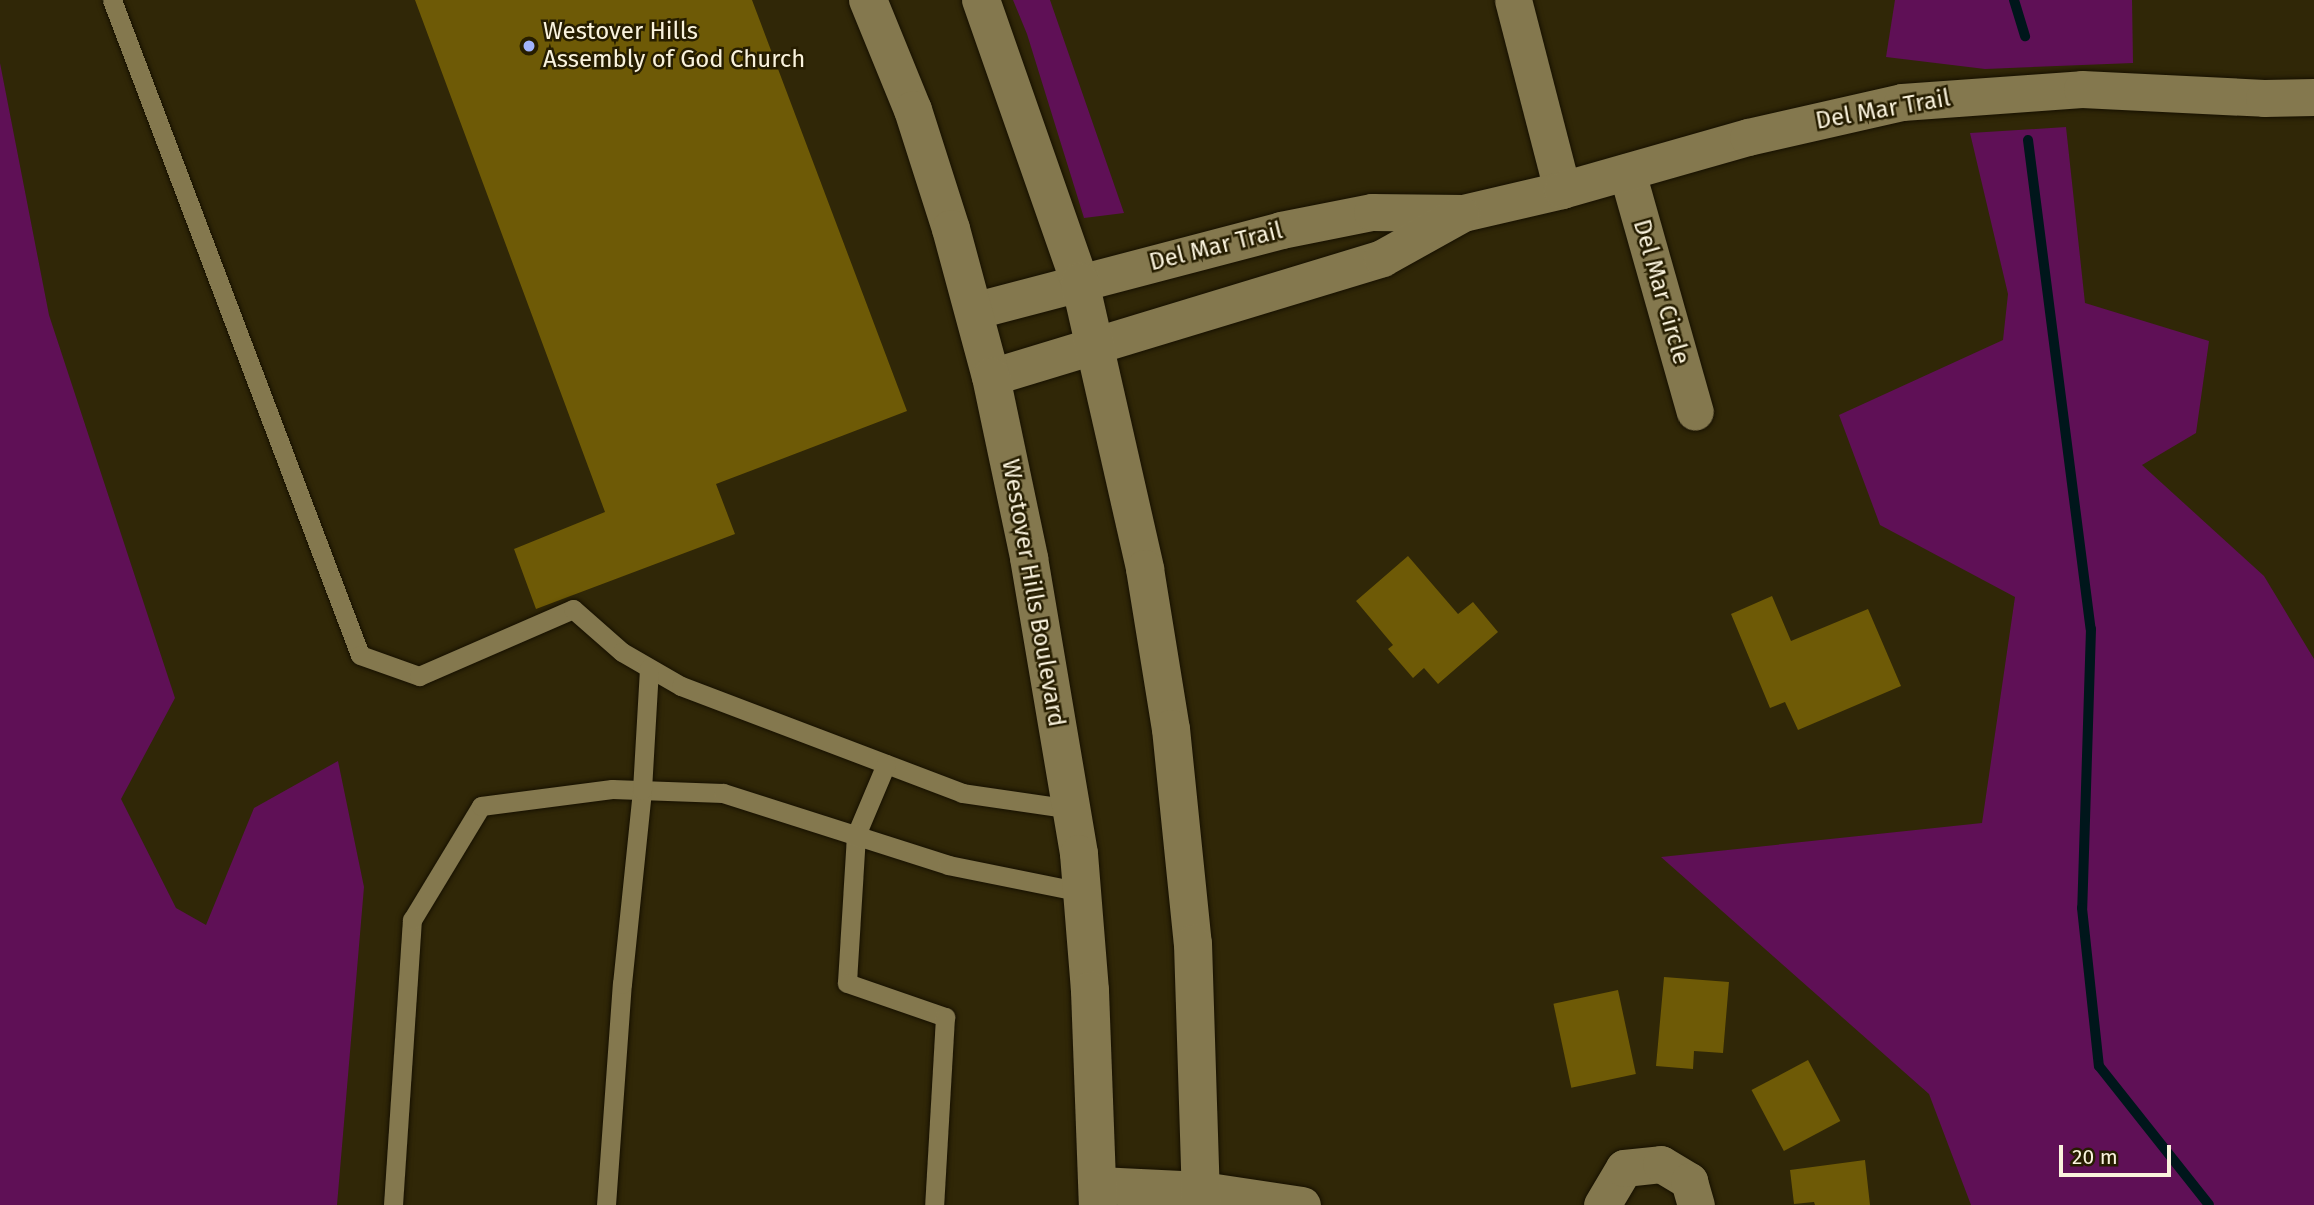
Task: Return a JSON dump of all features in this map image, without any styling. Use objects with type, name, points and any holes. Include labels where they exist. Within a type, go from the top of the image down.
[{"type":"main road","name":"Westover Hills Boulevard","points":[[868,0],[912,110],[973,311],[991,377],[1029,558],[1072,809],[1082,892],[1090,991],[1098,1195]]},
{"type":"main road","points":[[981,0],[1080,282],[1145,569],[1171,729],[1194,944],[1201,1197]]},
{"type":"street","points":[[1513,0],[1562,190]]},
{"type":"street","name":"Del Mar Trail","points":[[973,311],[1080,282],[1372,212],[1463,213],[1562,190],[1748,137],[1902,102],[2082,89],[2263,98],[2314,97]]},
{"type":"street","name":"Del Mar Circle","points":[[1628,172],[1695,412]]},
{"type":"street","name":"Del Mar Trail","points":[[991,377],[1382,258],[1463,213]]},
{"type":"street","points":[[1318,223],[1330,276]]},
{"type":"street","points":[[1602,1205],[1624,1168],[1661,1164],[1689,1181],[1696,1205]]},
{"type":"street","points":[[1098,1195],[1201,1197],[1302,1205]]},
{"type":"lane","points":[[112,0],[360,655],[419,676],[573,609],[622,652],[681,686],[962,793],[1072,809]]},
{"type":"lane","points":[[606,1205],[622,984],[642,790],[649,668]]},
{"type":"lane","points":[[886,764],[856,835],[847,983],[945,1017],[934,1205]]},
{"type":"lane","points":[[393,1205],[412,920],[481,806],[612,789],[723,793],[948,865],[1082,892]]},
{"type":"shaded area","points":[[1013,0],[1050,0],[1124,213],[1084,218],[1027,34]]},
{"type":"shaded area","points":[[1895,0],[2132,0],[2133,63],[1985,69],[1886,57]]},
{"type":"shaded area","points":[[0,63],[49,315],[175,698],[121,799],[176,908],[206,925],[254,808],[338,761],[364,887],[337,1205],[0,1205]]},
{"type":"shaded area","points":[[2066,127],[2085,303],[2209,341],[2196,433],[2142,465],[2264,576],[2314,659],[2314,1205],[1971,1205],[1929,1094],[1661,857],[1982,823],[2015,597],[1880,525],[1839,415],[2003,340],[2008,294],[1970,133]]},
{"type":"building","points":[[415,0],[752,0],[907,411],[716,484],[735,534],[536,609],[514,549],[605,512]]},
{"type":"building","points":[[1408,556],[1458,614],[1473,602],[1498,632],[1438,684],[1424,668],[1413,678],[1388,649],[1393,645],[1356,601]]},
{"type":"building","points":[[1772,596],[1791,641],[1868,609],[1901,686],[1798,730],[1785,702],[1770,708],[1731,614]]},
{"type":"building","points":[[1664,977],[1729,982],[1723,1053],[1694,1051],[1693,1069],[1656,1066]]},
{"type":"building","points":[[1618,990],[1636,1074],[1571,1088],[1553,1004]]},
{"type":"building","points":[[1808,1060],[1840,1121],[1784,1151],[1751,1090]]},
{"type":"building","points":[[1865,1160],[1870,1205],[1815,1205],[1814,1202],[1794,1204],[1790,1170]]},
{"type":"waterway","points":[[2014,0],[2025,36]]},
{"type":"waterway","points":[[2028,140],[2091,629],[2082,908],[2099,1066],[2209,1205]]},
{"type":"place","name":"Westover Hills Assembly of God Church","points":[[529,46]]}]
